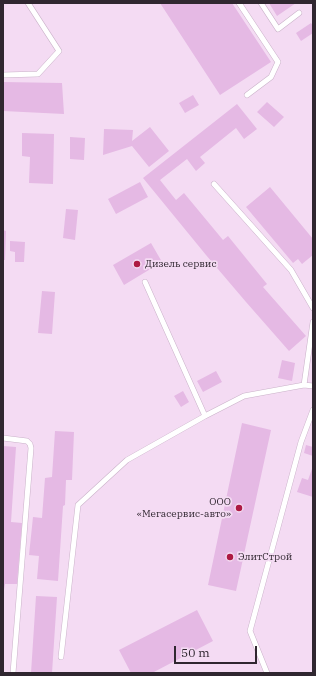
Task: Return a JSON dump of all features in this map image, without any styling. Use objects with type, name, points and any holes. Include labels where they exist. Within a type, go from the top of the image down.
[{"type":"lane","points":[[3,74],[38,74],[59,51],[28,3]]},
{"type":"lane","points":[[239,3],[278,62],[271,77],[247,95]]},
{"type":"lane","points":[[261,3],[278,29],[299,13]]},
{"type":"lane","points":[[214,184],[290,270],[313,308]]},
{"type":"lane","points":[[146,282],[205,416]]},
{"type":"lane","points":[[304,386],[313,322]]},
{"type":"lane","points":[[61,657],[78,504],[127,460],[244,396],[304,386],[313,386]]},
{"type":"lane","points":[[268,673],[250,631],[301,442],[313,410]]},
{"type":"lane","points":[[3,438],[27,441],[31,448],[13,673]]},
{"type":"building","points":[[160,3],[232,3],[271,62],[220,95]]},
{"type":"building","points":[[269,3],[296,3],[277,16]]},
{"type":"building","points":[[311,23],[313,26],[313,33],[301,41],[296,33]]},
{"type":"building","points":[[3,82],[62,83],[64,114],[3,111]]},
{"type":"building","points":[[193,95],[199,105],[185,113],[179,103]]},
{"type":"building","points":[[267,102],[284,117],[274,127],[257,112]]},
{"type":"building","points":[[237,104],[257,129],[244,139],[236,128],[200,157],[205,163],[196,171],[187,159],[160,180],[176,200],[184,193],[223,240],[228,236],[267,284],[263,287],[306,336],[289,351],[206,255],[143,178]]},
{"type":"building","points":[[150,127],[169,151],[149,167],[132,146],[103,155],[104,129],[133,130],[132,141]]},
{"type":"building","points":[[22,133],[54,134],[53,184],[29,183],[30,157],[22,156]]},
{"type":"building","points":[[70,137],[85,138],[84,160],[70,159]]},
{"type":"building","points":[[140,182],[148,197],[116,214],[108,199]]},
{"type":"building","points":[[270,187],[313,239],[313,255],[302,264],[298,259],[293,263],[246,207]]},
{"type":"building","points":[[66,209],[78,210],[75,240],[63,238]]},
{"type":"building","points":[[3,230],[6,231],[5,260],[3,260]]},
{"type":"building","points":[[10,241],[25,242],[24,262],[15,262],[15,252],[10,251]]},
{"type":"building","name":"Дизель сервис","points":[[151,243],[162,262],[124,285],[113,265]]},
{"type":"building","points":[[42,291],[55,292],[52,334],[38,333]]},
{"type":"building","points":[[282,360],[295,363],[292,381],[278,378]]},
{"type":"building","points":[[216,371],[222,382],[203,392],[197,381]]},
{"type":"building","points":[[183,391],[189,402],[181,407],[174,396]]},
{"type":"building","name":"ООО «Мегасервис-авто»","points":[[242,423],[271,430],[236,591],[208,585]]},
{"type":"building","points":[[55,431],[74,432],[72,480],[66,480],[58,581],[37,579],[39,556],[29,555],[33,517],[42,518],[45,478],[52,477]]},
{"type":"building","points":[[306,445],[313,447],[313,456],[304,453]]},
{"type":"building","points":[[3,446],[16,447],[11,522],[22,523],[17,584],[5,584],[4,590],[3,590]]},
{"type":"building","points":[[313,466],[313,497],[297,492],[302,478],[308,480]]},
{"type":"building","points":[[36,596],[57,597],[52,673],[31,673]]},
{"type":"building","points":[[197,610],[213,641],[152,673],[131,673],[119,650]]},
{"type":"place","name":"Дизель сервис","points":[[137,264]]},
{"type":"place","name":"ООО «Мегасервис-авто»","points":[[239,508]]},
{"type":"place","name":"ЭлитСтрой","points":[[230,557]]}]
